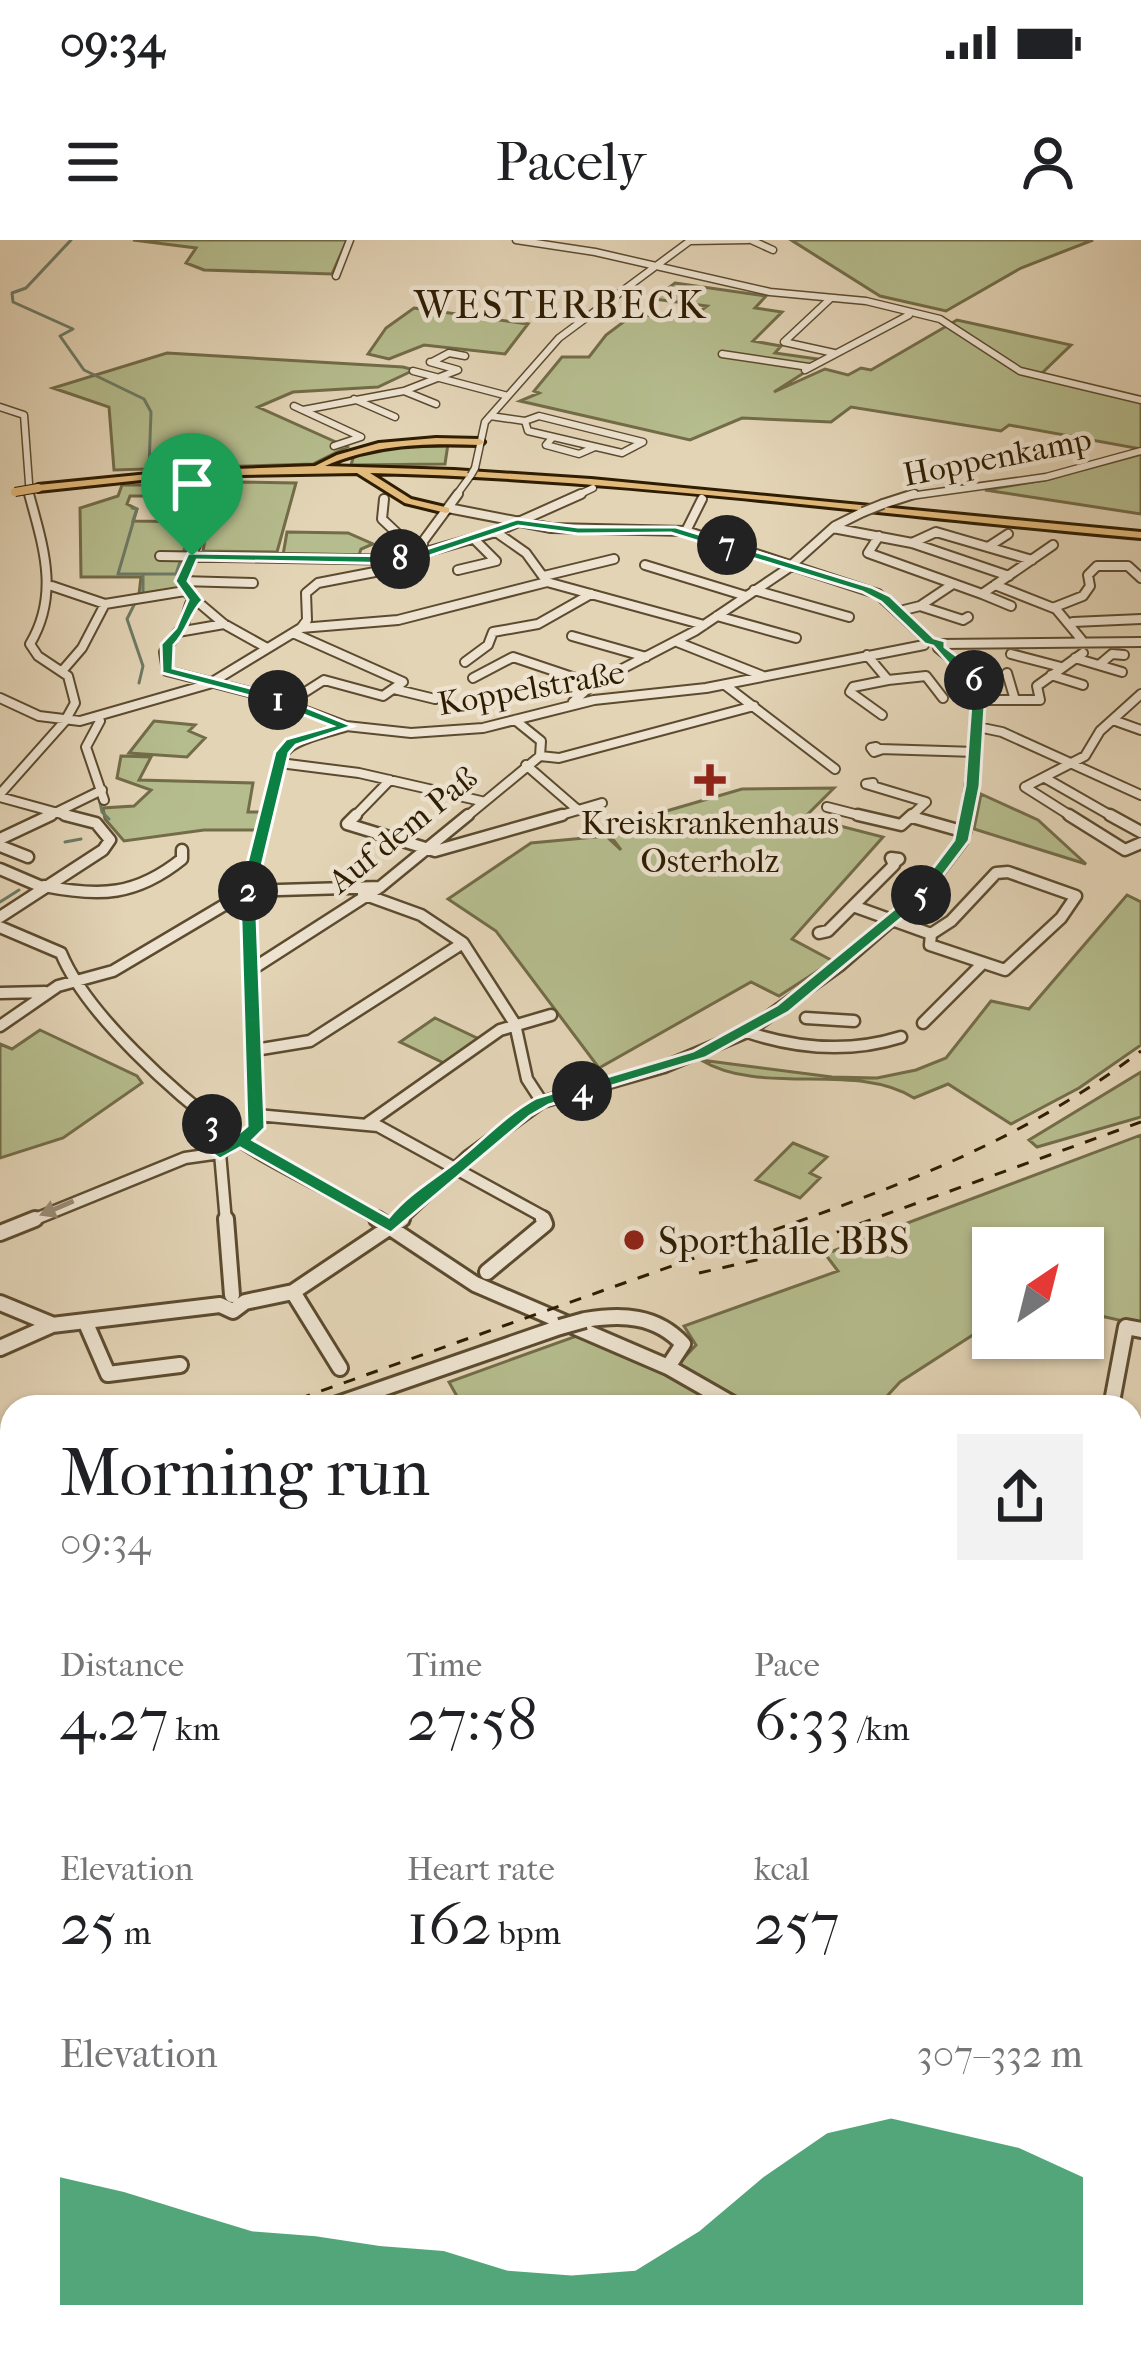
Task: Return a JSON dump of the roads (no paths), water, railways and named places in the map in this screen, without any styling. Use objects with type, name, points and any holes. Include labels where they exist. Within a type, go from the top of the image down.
[{"type":"main road","points":[[316,467],[336,450],[398,441],[481,438]]},
{"type":"main road","points":[[336,450],[340,463],[361,467]]},
{"type":"main road","points":[[337,467],[363,471],[421,505],[450,506]]},
{"type":"main road","points":[[0,495],[188,472],[392,468],[609,480],[1141,535]]},
{"type":"main road","points":[[376,479],[381,471],[392,468]]},
{"type":"main road","points":[[421,505],[450,506]]},
{"type":"street","points":[[336,275],[350,240]]},
{"type":"street","points":[[516,240],[770,292],[831,298],[947,322],[1020,371],[1141,400]]},
{"type":"street","points":[[160,556],[409,558],[473,472],[490,416],[564,333],[691,241],[750,240],[773,250]]},
{"type":"street","points":[[717,242],[730,252]]},
{"type":"street","points":[[831,298],[784,342],[836,354]]},
{"type":"street","points":[[722,354],[808,368],[910,314]]},
{"type":"street","points":[[465,356],[449,353],[413,371],[508,395]]},
{"type":"street","points":[[336,450],[361,437],[298,408],[404,392],[458,370],[430,362]]},
{"type":"street","points":[[404,392],[436,404]]},
{"type":"street","points":[[354,399],[395,417]]},
{"type":"street","points":[[0,407],[24,416],[21,441],[52,586],[46,623],[30,644],[38,656],[63,670],[75,703],[65,721],[0,795],[104,828],[108,845],[0,917]]},
{"type":"street","points":[[490,416],[525,421],[539,416],[643,442],[622,453],[595,446],[580,454],[546,445],[553,436],[528,430],[525,421]]},
{"type":"street","name":"Hoppenkamp","points":[[573,704],[574,697],[593,684],[704,625],[789,567],[833,528],[863,512],[910,494],[1046,477],[1141,451]]},
{"type":"street","points":[[222,481],[184,556],[183,586],[224,624],[267,648]]},
{"type":"street","points":[[1,699],[39,716],[65,721],[208,684],[297,631],[307,620],[306,592],[315,584],[380,571],[475,540],[592,488]]},
{"type":"street","points":[[384,499],[382,519],[407,541],[423,544]]},
{"type":"street","points":[[686,531],[702,499]]},
{"type":"street","points":[[0,1348],[52,1325],[292,1292],[391,1227],[414,1200],[460,1168],[524,1112],[542,1102],[664,1067],[747,1032],[783,1009],[892,921],[947,863],[964,832],[981,700],[968,672],[878,594],[686,531],[578,531],[450,506]]},
{"type":"street","points":[[833,528],[912,543],[936,532],[1032,560]]},
{"type":"street","points":[[496,532],[526,553],[546,579],[704,625]]},
{"type":"street","points":[[988,547],[1008,534]]},
{"type":"street","points":[[879,536],[868,553],[1011,606]]},
{"type":"street","points":[[458,569],[496,561],[475,540]]},
{"type":"street","points":[[912,543],[1009,576]]},
{"type":"street","points":[[982,594],[1053,545]]},
{"type":"street","points":[[297,631],[395,620],[614,559]]},
{"type":"street","points":[[645,565],[849,617]]},
{"type":"street","points":[[1055,607],[1083,596],[1090,586],[1088,575],[1097,566],[1128,566],[1141,578]]},
{"type":"street","points":[[52,586],[104,604],[183,586],[253,583]]},
{"type":"street","points":[[900,611],[920,606],[953,584]]},
{"type":"street","points":[[995,585],[1055,607],[1073,622],[1081,639]]},
{"type":"street","points":[[464,662],[488,645],[493,632],[538,624],[591,594]]},
{"type":"street","points":[[196,600],[190,604],[182,630],[167,644],[164,664],[166,670],[208,684]]},
{"type":"street","points":[[63,670],[79,658],[104,604]]},
{"type":"street","points":[[920,606],[963,620],[968,617]]},
{"type":"street","points":[[717,616],[796,638]]},
{"type":"street","points":[[1073,622],[1141,620]]},
{"type":"street","points":[[182,630],[224,624]]},
{"type":"street","points":[[288,703],[323,680],[383,696],[404,682],[297,631]]},
{"type":"street","points":[[572,637],[647,658]]},
{"type":"street","points":[[677,642],[764,676]]},
{"type":"street","name":"Koppelstraße","points":[[208,684],[288,703],[346,726],[411,733],[483,728],[573,704],[725,685],[933,644],[1141,642]]},
{"type":"street","points":[[1011,655],[1023,654],[1083,685]]},
{"type":"street","points":[[1099,665],[1112,654],[1124,655]]},
{"type":"street","points":[[867,655],[888,680]]},
{"type":"street","points":[[1040,700],[1037,686],[1079,655],[1122,672]]},
{"type":"street","points":[[473,679],[513,657],[593,684]]},
{"type":"street","points":[[1007,673],[1015,700]]},
{"type":"street","points":[[882,716],[850,692],[853,687],[926,676],[944,698]]},
{"type":"street","points":[[725,685],[835,769]]},
{"type":"street","points":[[394,689],[435,699]]},
{"type":"street","points":[[1141,694],[1084,756],[1024,787],[1125,850],[1141,843]]},
{"type":"street","points":[[981,700],[1040,700],[1059,706]]},
{"type":"street","points":[[515,721],[541,741],[540,756],[559,758],[754,706]]},
{"type":"street","points":[[11,849],[56,811],[100,794],[88,759],[91,738],[100,722],[97,716]]},
{"type":"street","points":[[1117,716],[1141,718]]},
{"type":"street","points":[[1117,716],[1141,730]]},
{"type":"street","points":[[0,1232],[173,1162],[220,1153],[256,1128],[248,891],[280,763],[291,742],[346,726]]},
{"type":"street","points":[[979,727],[1141,795]]},
{"type":"street","points":[[880,749],[976,752]]},
{"type":"street","name":"Auf dem Paß","points":[[254,968],[368,896],[540,756]]},
{"type":"street","points":[[280,763],[390,780],[481,801]]},
{"type":"street","points":[[526,765],[578,810]]},
{"type":"street","points":[[1045,778],[1141,832]]},
{"type":"street","points":[[390,780],[346,824],[435,851],[602,803]]},
{"type":"street","points":[[827,807],[901,826],[927,800],[873,784]]},
{"type":"street","points":[[912,817],[964,832]]},
{"type":"street","points":[[866,831],[876,822]]},
{"type":"street","points":[[5,871],[43,886],[122,896],[162,877],[182,859],[182,850]]},
{"type":"street","points":[[819,933],[827,931],[896,862]]},
{"type":"street","points":[[1009,872],[1076,896],[1061,918],[1005,970],[930,945],[931,934],[951,921],[996,873],[1009,872]]},
{"type":"street","points":[[345,886],[421,916],[463,943],[515,1024],[527,1079],[542,1102]]},
{"type":"street","points":[[0,1026],[46,992],[113,970],[248,891],[380,887]]},
{"type":"street","points":[[853,906],[931,934]]},
{"type":"street","points":[[0,927],[57,950],[73,982],[118,1037],[240,1140],[391,1227],[475,1284],[668,1367],[717,1395]]},
{"type":"street","points":[[255,1050],[310,1041],[463,943]]},
{"type":"street","points":[[923,1023],[981,965]]},
{"type":"street","points":[[0,993],[46,992]]},
{"type":"street","points":[[368,1123],[515,1024],[551,1015]]},
{"type":"street","points":[[806,1018],[854,1021]]},
{"type":"street","points":[[833,1045],[834,1021]]},
{"type":"street","points":[[747,1032],[765,1039],[877,1047],[901,1037]]},
{"type":"street","points":[[257,1115],[368,1123],[460,1168],[542,1216],[545,1224],[487,1272]]},
{"type":"street","points":[[211,1120],[220,1153],[232,1301]]},
{"type":"street","points":[[292,1292],[340,1368]]},
{"type":"street","points":[[0,1303],[52,1325]]},
{"type":"street","points":[[364,1395],[560,1327],[621,1316],[658,1324],[683,1344],[668,1367]]},
{"type":"street","points":[[85,1321],[108,1374],[180,1365]]},
{"type":"street","points":[[1113,1395],[1126,1327],[1141,1330]]},
{"type":"waterway","points":[[71,240],[26,288],[12,293],[13,302],[73,329],[60,336],[84,370],[144,399],[151,412],[149,468]]},
{"type":"waterway","points":[[132,508],[137,509],[118,574],[176,574],[193,523]]},
{"type":"waterway","points":[[143,576],[143,593]]},
{"type":"waterway","points":[[135,603],[127,619],[143,666],[139,683]]},
{"type":"waterway","points":[[83,751],[92,775]]},
{"type":"waterway","points":[[96,784],[102,812],[109,819]]},
{"type":"waterway","points":[[65,842],[81,839]]},
{"type":"waterway","points":[[0,902],[19,890]]},
{"type":"railway","points":[[310,1395],[932,1170],[1038,1118],[1141,1051]]},
{"type":"railway","points":[[699,1273],[765,1258],[1141,1122]]},
{"type":"place","name":"Kreiskrankenhaus Osterholz","points":[[710,780]]},
{"type":"place","name":"Sporthalle BBS","points":[[634,1240]]},
{"type":"district","name":"WESTERBECK","points":[[561,304]]}]
